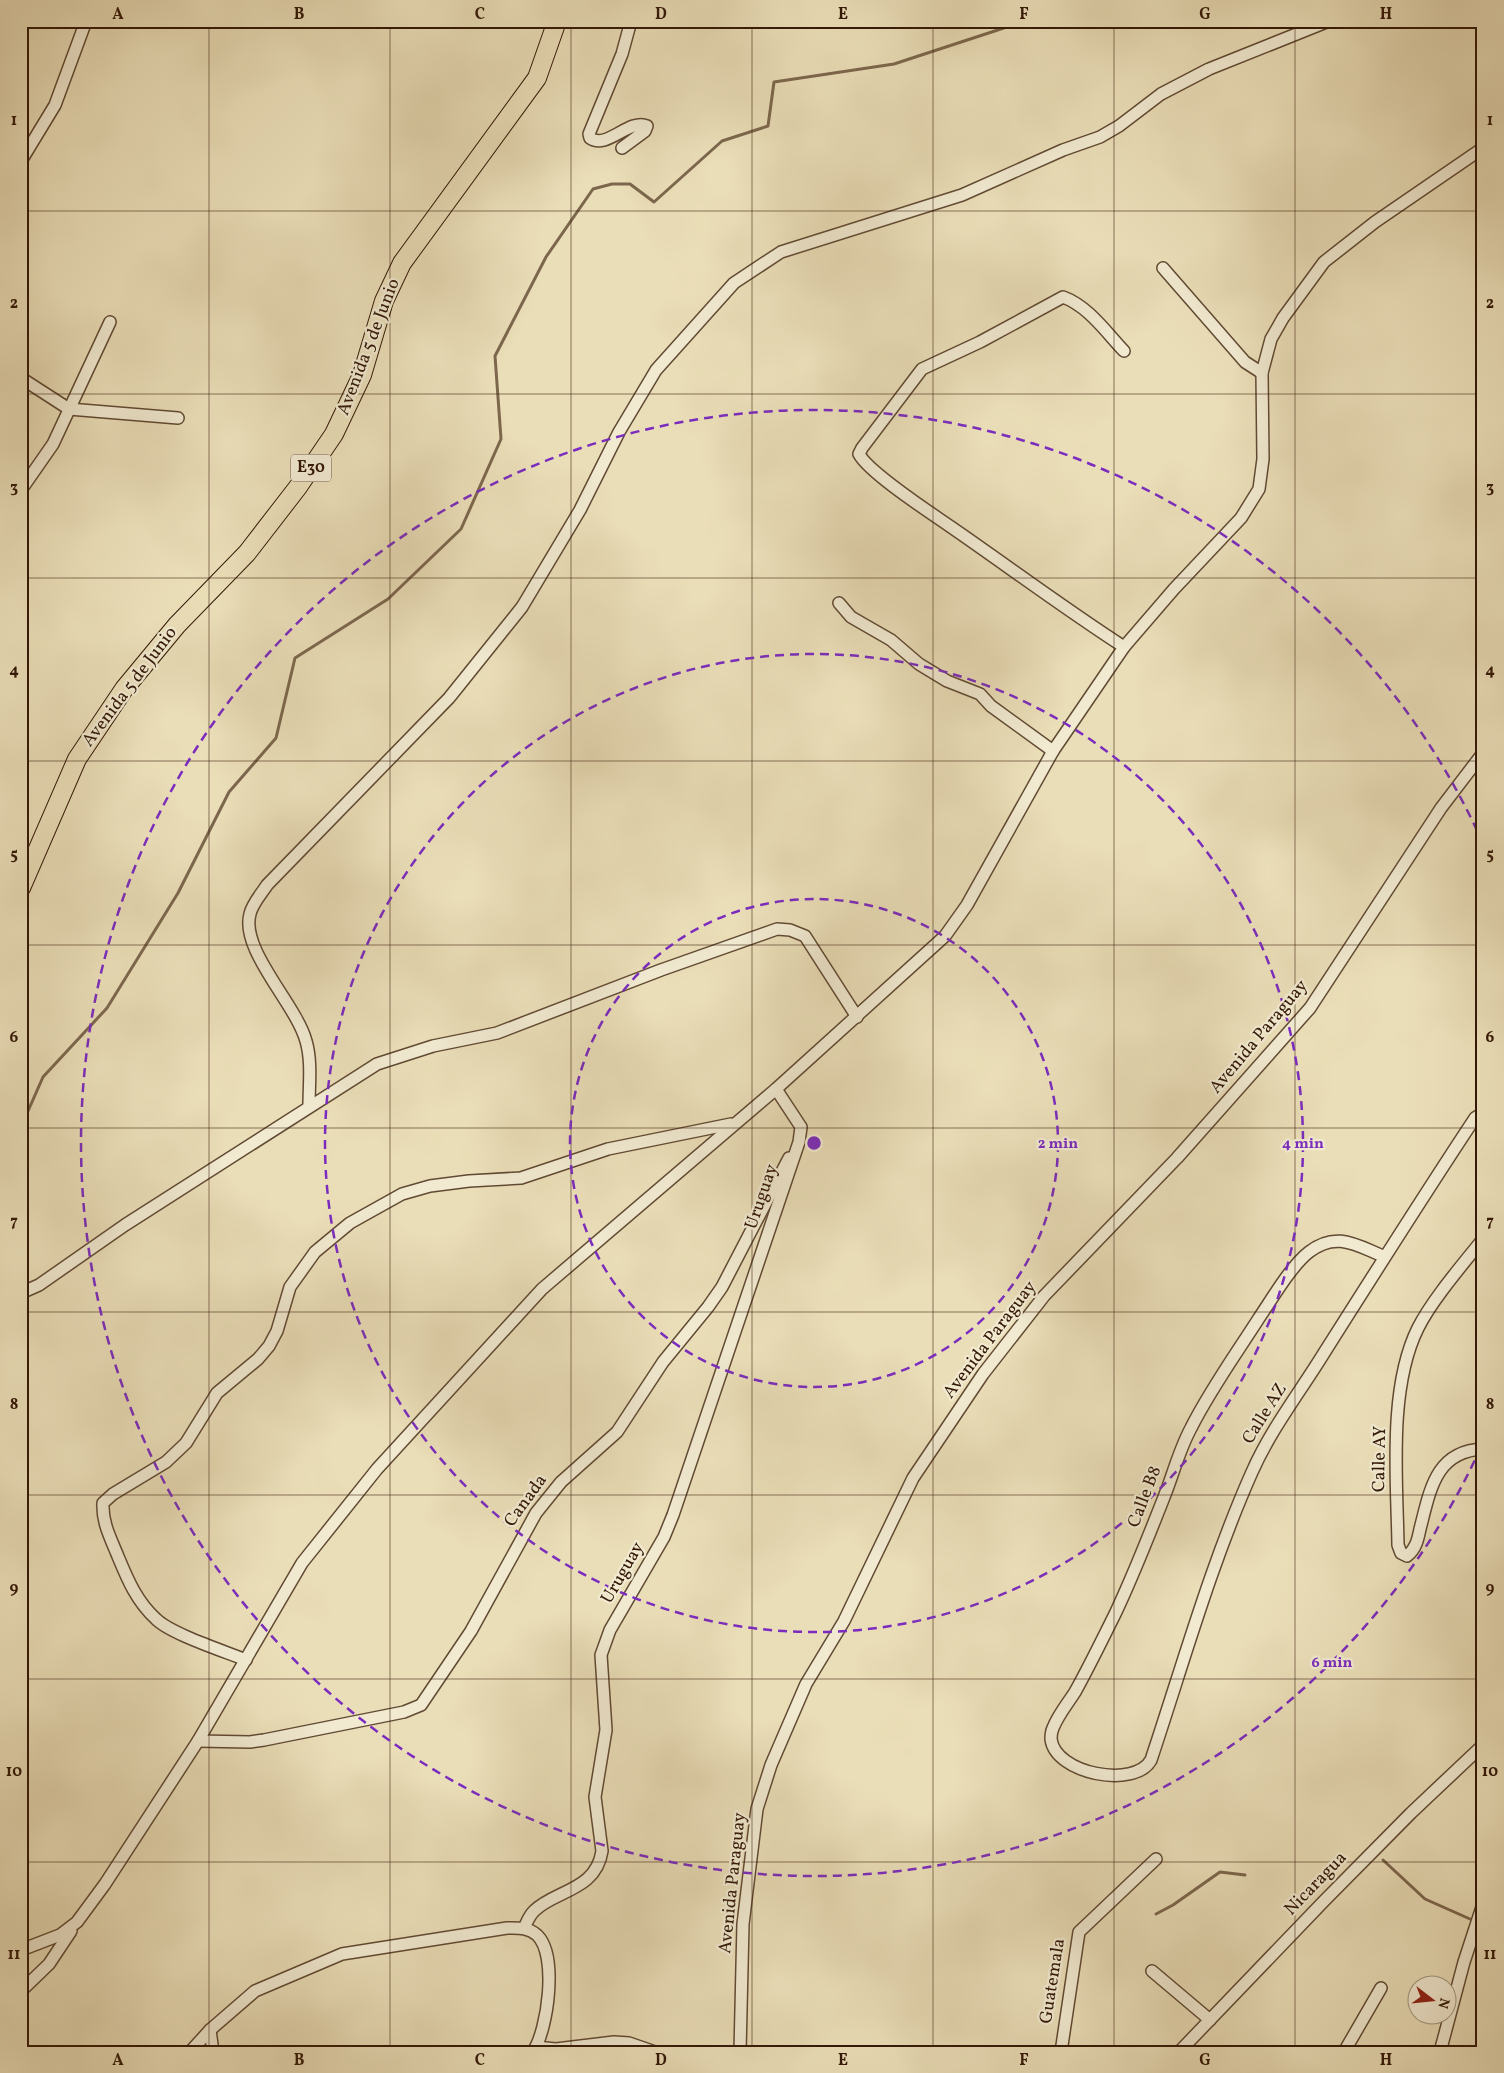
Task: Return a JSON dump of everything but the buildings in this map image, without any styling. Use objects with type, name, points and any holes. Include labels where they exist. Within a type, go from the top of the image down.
[{"type":"main road","name":"Avenida 5 de Junio","points":[[21,888],[77,759],[124,690],[177,625],[247,554],[298,487],[334,434],[362,375],[384,301],[402,263],[537,78],[557,21]]},
{"type":"street","points":[[21,161],[55,104],[86,21]]},
{"type":"street","points":[[622,148],[645,131],[647,126],[633,126],[612,137],[596,141],[590,138],[589,134],[622,54],[631,21]]},
{"type":"street","points":[[309,1106],[309,1059],[306,1040],[289,1005],[256,952],[248,933],[250,913],[267,885],[449,698],[522,606],[580,510],[619,432],[656,370],[734,283],[781,252],[962,195],[1062,150],[1100,137],[1119,126],[1161,94],[1209,69],[1329,21]]},
{"type":"street","points":[[21,1991],[49,1964],[105,1884],[198,1741],[302,1563],[377,1469],[542,1289],[732,1124],[776,1089],[946,936],[966,905],[1053,751],[1124,647],[1174,589],[1241,518],[1259,489],[1263,459],[1262,373],[1266,354],[1280,325],[1324,262],[1374,222],[1483,148]]},
{"type":"street","points":[[1163,268],[1245,362],[1262,373]]},
{"type":"street","points":[[1124,351],[1083,308],[1073,300],[1064,297],[980,342],[922,369],[859,454],[864,462],[897,488],[1068,611],[1124,647]]},
{"type":"street","points":[[21,490],[53,444],[110,322]]},
{"type":"street","points":[[21,378],[69,409],[178,418]]},
{"type":"street","points":[[839,603],[851,617],[891,640],[919,664],[947,681],[980,694],[991,706],[1053,751]]},
{"type":"street","name":"Avenida Paraguay","points":[[740,2052],[744,1915],[757,1809],[771,1765],[806,1684],[844,1621],[913,1478],[983,1374],[1044,1296],[1177,1158],[1310,1008],[1441,808],[1483,753]]},
{"type":"street","points":[[21,1293],[39,1285],[125,1224],[377,1064],[433,1046],[497,1033],[660,970],[777,929],[790,930],[805,936],[857,1017]]},
{"type":"street","name":"Uruguay","points":[[524,1928],[536,1909],[572,1890],[590,1874],[601,1859],[602,1851],[595,1790],[606,1730],[601,1656],[610,1630],[664,1537],[673,1515],[799,1142],[801,1127],[776,1089]]},
{"type":"street","name":"Calle AZ","points":[[1146,1768],[1151,1760],[1232,1521],[1252,1471],[1272,1432],[1301,1390],[1383,1256],[1475,1118],[1483,1113]]},
{"type":"street","points":[[246,1660],[175,1631],[157,1621],[143,1606],[130,1587],[102,1517],[103,1503],[113,1494],[166,1462],[186,1443],[217,1393],[258,1359],[269,1346],[277,1331],[290,1287],[315,1252],[350,1223],[402,1194],[460,1182],[521,1178],[608,1149],[732,1124]]},
{"type":"street","name":"Canada","points":[[198,1741],[250,1742],[264,1740],[404,1712],[421,1705],[471,1631],[536,1512],[561,1482],[617,1432],[663,1362],[722,1287],[774,1183],[799,1142]]},
{"type":"street","name":"Calle AY","points":[[1483,1239],[1418,1327],[1407,1358],[1400,1398],[1396,1449],[1398,1545],[1401,1553],[1407,1556],[1416,1544],[1434,1480],[1444,1464],[1474,1449],[1483,1449]]},
{"type":"street","name":"Calle B8","points":[[1146,1768],[1137,1773],[1097,1774],[1067,1762],[1055,1750],[1051,1738],[1053,1728],[1084,1675],[1136,1569],[1190,1429],[1260,1317],[1303,1257],[1330,1241],[1339,1240],[1383,1256]]},
{"type":"street","name":"Nicaragua","points":[[1179,2052],[1410,1813],[1483,1745]]},
{"type":"street","name":"Guatemala","points":[[1060,2052],[1079,1932],[1156,1859]]},
{"type":"street","points":[[1440,2052],[1464,1962],[1483,1904]]},
{"type":"street","points":[[21,1950],[60,1935],[77,1922]]},
{"type":"street","points":[[190,2052],[210,2030],[255,1991],[342,1954],[507,1928],[524,1928],[537,1936],[546,1950],[549,2000],[535,2049],[556,2049],[629,2042],[655,2052]]},
{"type":"street","points":[[1152,1971],[1210,2020]]},
{"type":"street","points":[[1344,2052],[1381,1988]]},
{"type":"street","points":[[210,2030],[213,2052]]},
{"type":"waterway","points":[[21,1118],[28,1111],[43,1077],[107,1008],[178,893],[229,792],[276,738],[295,658],[388,599],[461,529],[501,439],[495,356],[546,257],[593,189],[612,184],[630,184],[654,202],[722,141],[768,126],[774,82],[894,64],[1025,21]]},
{"type":"waterway","points":[[1383,1860],[1425,1899],[1470,1919]]},
{"type":"waterway","points":[[1156,1914],[1173,1905],[1220,1872],[1245,1875]]}]
